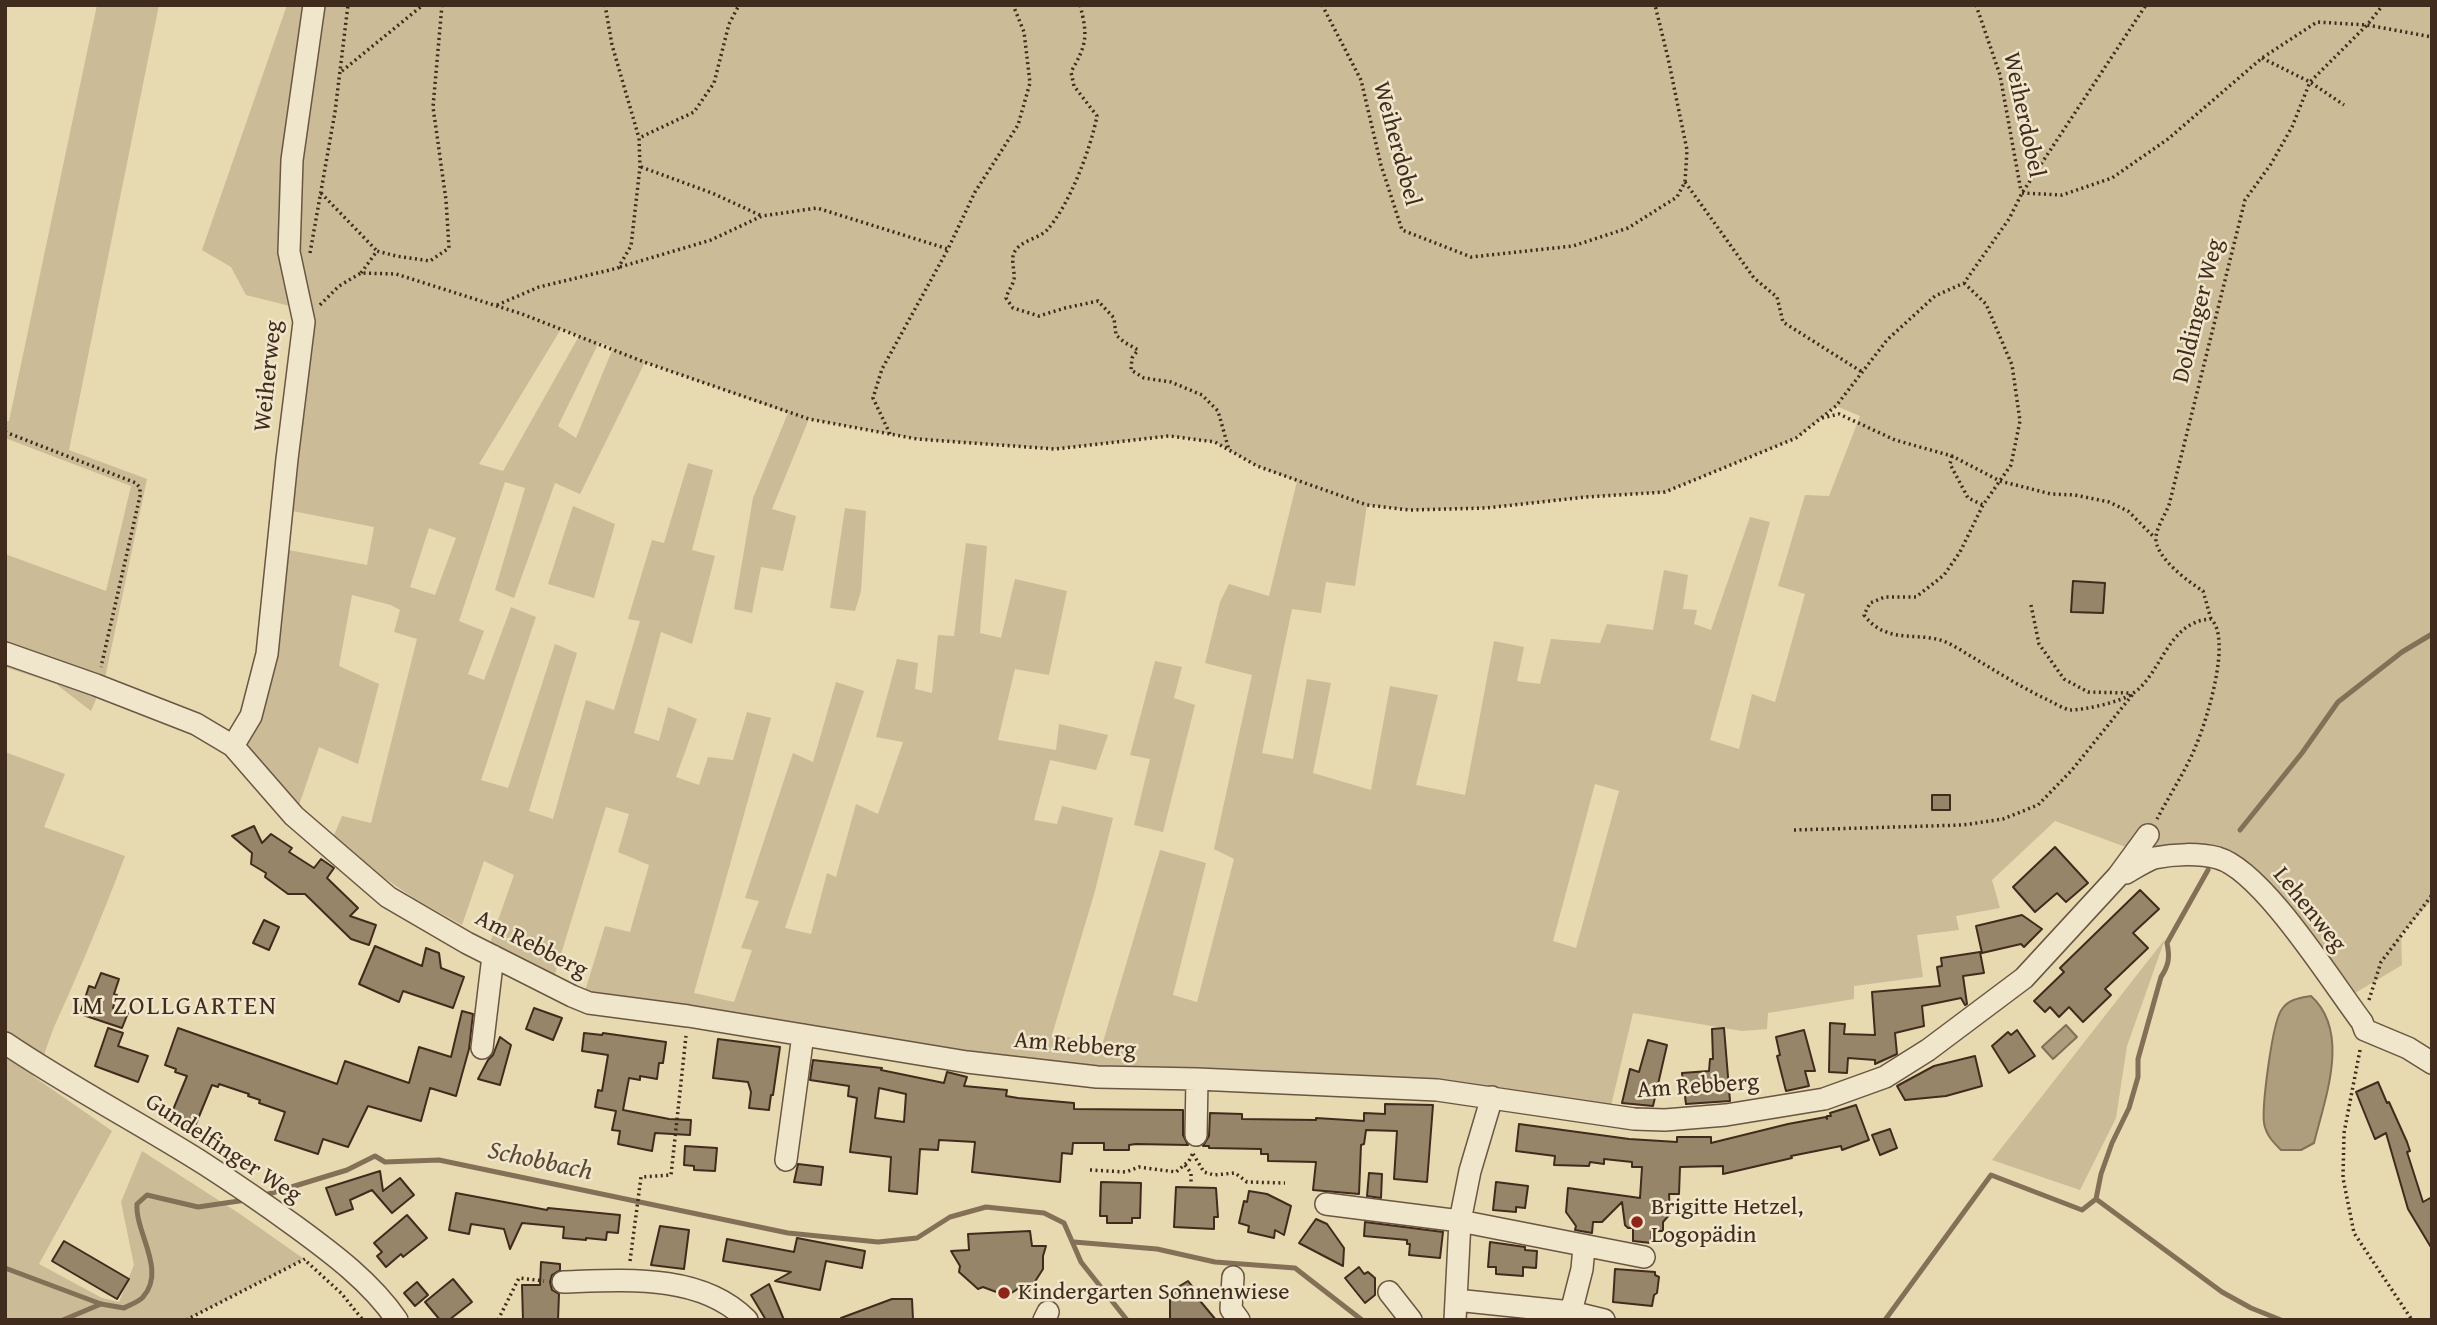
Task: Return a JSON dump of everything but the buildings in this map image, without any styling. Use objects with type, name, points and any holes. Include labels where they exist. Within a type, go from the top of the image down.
[{"type":"street","name":"Weiherweg","points":[[233,746],[251,716],[267,654],[304,322],[289,252],[292,160],[314,5]]},
{"type":"street","name":"Am Rebberg","points":[[5,653],[196,724],[233,746],[295,816],[388,897],[493,956],[589,1003],[688,1016],[967,1062],[1097,1077],[1437,1090],[1600,1115],[1665,1119],[1726,1115],[1824,1099],[1885,1077],[1928,1050],[2024,978],[2118,876],[2148,835]]},
{"type":"street","name":"Lehenweg","points":[[2118,876],[2152,859],[2191,855],[2220,859],[2248,876],[2302,938],[2363,1026]]},
{"type":"street","points":[[481,1048],[493,956]]},
{"type":"street","points":[[2363,1026],[2432,1063]]},
{"type":"street","points":[[786,1160],[803,1035]]},
{"type":"street","name":"Gundelfinger Weg","points":[[5,1043],[40,1067],[206,1165],[261,1202],[326,1249],[383,1300],[397,1320]]},
{"type":"street","points":[[1194,1144],[1197,1079]]},
{"type":"street","points":[[1492,1097],[1470,1171],[1461,1221],[1455,1310],[1571,1312],[1604,1320]]},
{"type":"street","points":[[1326,1204],[1461,1221],[1644,1257]]},
{"type":"street","points":[[1571,1312],[1582,1269],[1584,1247]]},
{"type":"street","points":[[1233,1277],[1231,1309],[1239,1320]]},
{"type":"street","points":[[563,1282],[656,1282],[702,1293],[736,1309],[747,1320]]},
{"type":"street","points":[[1389,1292],[1411,1320]]},
{"type":"path","points":[[309,262],[340,72],[348,5]]},
{"type":"path","points":[[340,72],[423,5]]},
{"type":"path","points":[[321,193],[377,251],[430,261],[449,248],[446,200],[433,107],[442,5]]},
{"type":"path","points":[[605,5],[612,45],[639,138],[640,167],[631,246],[618,268]]},
{"type":"path","points":[[639,138],[694,112],[714,83],[729,24],[739,5]]},
{"type":"path","points":[[890,434],[873,398],[882,369],[948,249],[975,192],[1018,125],[1030,83],[1024,32],[1013,5]]},
{"type":"path","points":[[1080,5],[1087,32],[1083,51],[1071,72],[1074,86],[1097,116],[1093,137],[1063,212],[1044,234],[1028,240],[1015,251],[1014,281],[1006,298],[1013,307],[1039,316],[1065,307],[1098,301],[1114,318],[1116,335],[1138,350],[1132,359],[1131,370],[1144,378],[1171,382],[1202,395],[1218,411],[1229,450]]},
{"type":"path","name":"Weiherdobel","points":[[1322,5],[1361,80],[1381,165],[1402,230],[1471,257],[1573,246],[1628,228],[1677,197],[1685,182]]},
{"type":"path","points":[[1655,5],[1687,149],[1685,182],[1754,278],[1777,298],[1783,322],[1862,372]]},
{"type":"path","name":"Weiherdobel","points":[[1976,5],[2000,75],[2022,193]]},
{"type":"path","points":[[361,273],[396,274],[495,306],[788,413],[917,439],[1055,449],[1168,436],[1214,442],[1257,466],[1367,505],[1409,510],[1486,508],[1665,492],[1796,438],[1836,406],[1887,340],[1935,296],[1964,283],[2009,219],[2022,193],[2146,5]]},
{"type":"path","name":"Doldinger Weg","points":[[2156,538],[2169,505],[2245,200],[2271,164],[2292,127],[2310,82],[2367,25],[2383,5]]},
{"type":"path","points":[[2022,193],[2062,195],[2112,177],[2168,139],[2262,58],[2318,22],[2367,25],[2432,37]]},
{"type":"path","points":[[2262,58],[2310,82],[2344,105]]},
{"type":"path","points":[[640,167],[712,193],[762,216]]},
{"type":"path","points":[[495,306],[539,287],[618,268],[710,240],[762,216],[817,208],[948,249]]},
{"type":"path","points":[[304,322],[340,286],[361,273],[377,251]]},
{"type":"path","points":[[1964,283],[1986,304],[2012,365],[2020,421],[2011,465],[1983,505],[1960,552],[1944,575],[1916,597],[1885,597],[1870,603],[1864,615],[1873,627],[1889,634],[1949,643],[2000,675],[2068,710],[2102,704],[2133,693]]},
{"type":"path","points":[[1820,419],[1839,414],[1895,440],[1952,456],[2000,481],[2051,494],[2074,495],[2109,502],[2128,511],[2156,538],[2160,552],[2183,578],[2203,591],[2211,619],[2217,625],[2221,650],[2210,700],[2197,743],[2148,835]]},
{"type":"path","points":[[5,432],[136,483],[140,488],[96,685]]},
{"type":"path","points":[[1952,456],[1950,464],[1968,498],[1983,505]]},
{"type":"path","points":[[2031,605],[2039,644],[2064,679],[2088,692],[2133,693]]},
{"type":"path","points":[[1794,830],[1963,825],[2003,819],[2038,805],[2072,770],[2148,676],[2170,643],[2200,620],[2211,619]]},
{"type":"path","points":[[2412,1320],[2354,1233],[2343,1178],[2344,1133],[2363,1026],[2381,961],[2432,895]]},
{"type":"path","points":[[628,1280],[641,1177],[671,1175],[688,1016]]},
{"type":"path","points":[[1090,1171],[1126,1172],[1139,1167],[1175,1172],[1185,1165],[1194,1144]]},
{"type":"path","points":[[1194,1144],[1198,1165],[1204,1172],[1214,1175],[1235,1173],[1247,1182],[1285,1183]]},
{"type":"path","points":[[1185,1165],[1191,1173],[1191,1183]]},
{"type":"path","points":[[1191,1173],[1198,1165]]},
{"type":"path","points":[[186,1320],[326,1249]]},
{"type":"path","points":[[304,1259],[341,1293],[363,1320]]},
{"type":"path","points":[[498,1320],[519,1278],[563,1282]]},
{"type":"shaded area","points":[[97,5],[159,5],[69,450],[147,479],[105,678],[91,711],[56,684],[5,667],[5,554],[106,591],[131,486],[5,438],[5,421],[9,421]]},
{"type":"shaded area","points":[[287,5],[2432,5],[2432,900],[2401,934],[2402,965],[2345,999],[2220,859],[2131,849],[2055,821],[1992,880],[2000,908],[1956,916],[1959,930],[1917,935],[1923,977],[1854,986],[1854,999],[1768,1013],[1767,1029],[1742,1031],[1633,1013],[1609,1114],[1227,1081],[970,1053],[585,991],[605,926],[630,932],[649,865],[618,852],[629,814],[606,807],[554,977],[490,943],[514,875],[484,861],[462,925],[415,899],[383,877],[334,835],[342,816],[371,823],[417,639],[394,632],[400,610],[352,595],[339,666],[379,684],[358,764],[319,747],[299,805],[257,761],[233,746],[251,716],[278,548],[367,565],[374,527],[282,509],[304,322],[290,306],[246,295],[231,267],[202,250]],"holes":[[[561,329],[579,336],[503,471],[479,464]],[[599,342],[613,348],[576,438],[558,426]],[[645,362],[788,413],[753,498],[734,609],[752,613],[761,567],[783,571],[796,516],[772,509],[809,419],[917,439],[1055,449],[1169,436],[1215,442],[1257,466],[1297,481],[1269,596],[1229,584],[1220,602],[1205,663],[1252,675],[1214,849],[1234,859],[1197,1002],[1173,995],[1206,863],[1160,850],[1103,1042],[1052,1035],[1095,891],[1113,818],[1062,806],[1057,824],[1034,820],[1050,760],[1096,770],[1108,735],[1059,724],[1056,750],[998,740],[1015,669],[1049,675],[1067,591],[1015,579],[1001,638],[980,633],[987,546],[966,543],[954,636],[938,635],[932,693],[915,689],[918,663],[897,659],[876,737],[903,742],[878,814],[856,804],[836,877],[827,873],[811,934],[785,928],[864,691],[836,682],[813,762],[793,753],[745,898],[759,901],[741,948],[752,950],[734,1002],[694,993],[771,718],[747,712],[733,760],[708,757],[699,785],[676,777],[697,719],[668,707],[659,741],[634,733],[661,632],[692,644],[715,556],[692,550],[713,470],[688,463],[664,543],[652,540],[628,619],[640,621],[614,710],[586,700],[553,819],[529,811],[577,653],[555,644],[508,788],[481,780],[536,617],[511,607],[484,680],[468,674],[484,631],[459,621],[505,482],[525,488],[495,590],[514,598],[555,483],[580,494]],[[1836,406],[1860,416],[1829,496],[1805,495],[1778,586],[1805,594],[1775,702],[1752,694],[1739,749],[1710,740],[1770,522],[1750,517],[1711,630],[1694,624],[1697,610],[1683,609],[1688,575],[1664,570],[1653,630],[1607,624],[1600,643],[1551,639],[1540,684],[1517,681],[1524,647],[1494,641],[1465,795],[1416,785],[1438,695],[1390,686],[1371,790],[1313,773],[1331,683],[1307,679],[1293,759],[1262,753],[1292,609],[1321,613],[1326,582],[1355,586],[1367,505],[1409,510],[1486,508],[1665,492],[1796,438]],[[429,528],[456,538],[435,595],[410,587]],[[1595,784],[1619,791],[1576,948],[1553,941]]]},
{"type":"shaded area","points":[[573,506],[615,524],[594,598],[548,584]]},
{"type":"shaded area","points":[[845,508],[866,511],[861,591],[855,611],[830,608]]},
{"type":"shaded area","points":[[1155,661],[1182,667],[1174,698],[1195,705],[1163,832],[1134,825],[1150,759],[1130,755]]},
{"type":"shaded area","points":[[5,752],[65,774],[44,827],[125,856],[43,1059],[33,1076],[112,1131],[39,1264],[102,1298],[119,1302],[134,1265],[121,1202],[142,1151],[304,1259],[186,1320],[5,1320]]},
{"type":"shaded area","points":[[2165,939],[2127,1046],[2116,1118],[2080,1190],[1992,1160]]},
{"type":"shaded area","points":[[2311,996],[2323,1011],[2330,1028],[2332,1066],[2314,1143],[2301,1150],[2281,1150],[2268,1135],[2264,1123],[2271,1046],[2282,1009],[2291,1001]]},
{"type":"shaded area","points":[[2066,1025],[2077,1037],[2053,1059],[2042,1047]]},
{"type":"waterway","points":[[2240,830],[2302,753],[2338,702],[2402,652],[2432,634]]},
{"type":"waterway","points":[[2096,1199],[2101,1174],[2129,1108],[2138,1077],[2138,1059],[2168,961],[2167,943],[2208,870]]},
{"type":"waterway","name":"Schobbach","points":[[262,1196],[347,1170],[375,1156],[385,1162],[439,1160],[788,1233],[878,1242],[917,1238],[950,1217],[986,1207],[1044,1213],[1064,1223],[1081,1262],[1127,1320]]},
{"type":"waterway","points":[[1885,1320],[1991,1175],[2082,1210],[2096,1199],[2222,1292],[2281,1320]]},
{"type":"waterway","name":"Schobbach","points":[[5,1268],[101,1304],[124,1308],[143,1297],[150,1286],[151,1263],[140,1227],[137,1204],[147,1195],[198,1207],[246,1200]]},
{"type":"waterway","points":[[1074,1242],[1157,1249],[1215,1262],[1295,1268],[1362,1320]]},
{"type":"waterway","points":[[63,1320],[101,1304]]},
{"type":"place","name":"Brigitte Hetzel, Logopädin","points":[[1637,1222]]},
{"type":"place","name":"Kindergarten Sonnenwiese","points":[[1004,1293]]},
{"type":"district","name":"IM ZOLLGARTEN","points":[[175,1007]]}]
